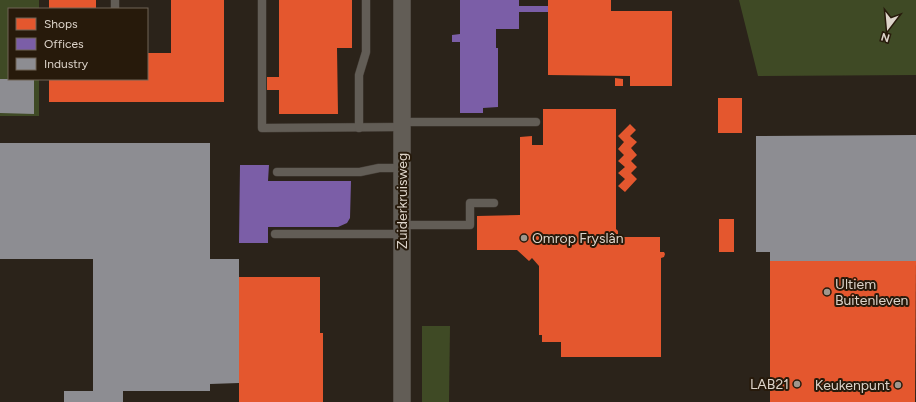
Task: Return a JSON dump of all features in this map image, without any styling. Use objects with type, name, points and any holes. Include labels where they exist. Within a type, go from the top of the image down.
[{"type":"street","name":"Zuiderkruisweg","points":[[402,0],[402,402]]},
{"type":"lane","points":[[262,0],[262,128],[359,128],[402,125],[536,122]]},
{"type":"lane","points":[[359,128],[359,75],[366,52],[366,0]]},
{"type":"lane","points":[[277,172],[360,172],[379,168],[402,168]]},
{"type":"lane","points":[[275,234],[470,225],[470,203],[494,203]]},
{"type":"green space","points":[[0,0],[39,0],[39,8],[8,8],[8,80],[39,80],[39,116],[0,116]]},
{"type":"green space","points":[[739,0],[916,0],[916,75],[758,76]]},
{"type":"green space","points":[[422,326],[450,326],[449,402],[422,402]]},
{"type":"building: Shops","points":[[49,0],[96,0],[96,8],[49,8]]},
{"type":"building: Shops","points":[[171,0],[224,0],[224,102],[49,102],[49,80],[148,80],[148,53],[171,53]]},
{"type":"building: Shops","points":[[279,0],[352,0],[352,48],[337,48],[338,114],[279,114],[279,90],[267,90],[267,77],[279,77]]},
{"type":"building: Shops","points":[[548,0],[611,0],[611,11],[672,11],[672,86],[630,86],[630,76],[548,75]]},
{"type":"building: Shops","points":[[615,78],[623,79],[623,86],[615,86]]},
{"type":"building: Shops","points":[[718,98],[742,98],[742,133],[718,133]]},
{"type":"building: Shops","points":[[543,109],[616,109],[616,229],[618,231],[618,237],[660,237],[660,252],[664,252],[665,254],[664,257],[661,258],[661,357],[561,357],[561,342],[542,342],[542,335],[539,335],[539,266],[532,258],[529,261],[517,250],[477,250],[477,216],[520,215],[520,137],[532,136],[532,145],[543,145]]},
{"type":"building: Shops","points":[[630,124],[636,130],[630,136],[637,142],[631,148],[637,155],[631,161],[637,167],[631,173],[637,179],[625,192],[618,186],[625,179],[618,173],[625,167],[618,161],[624,155],[618,149],[624,142],[618,136]]},
{"type":"building: Shops","points":[[719,219],[734,219],[734,252],[719,252]]},
{"type":"building: Shops","points":[[770,261],[916,261],[915,402],[770,402]]},
{"type":"building: Shops","points":[[239,277],[320,277],[320,333],[323,333],[323,402],[239,402]]},
{"type":"building: Offices","points":[[460,0],[519,0],[519,6],[548,6],[548,12],[519,12],[519,29],[496,29],[496,48],[498,48],[498,107],[483,108],[483,113],[460,113],[460,42],[452,42],[452,35],[460,34]]},
{"type":"building: Offices","points":[[240,165],[269,165],[268,181],[351,181],[350,218],[347,223],[338,227],[268,227],[268,243],[239,243]]},
{"type":"building: Industry","points":[[0,79],[34,80],[34,114],[0,113]]},
{"type":"building: Industry","points":[[916,135],[916,261],[770,261],[770,252],[756,252],[756,136]]},
{"type":"building: Industry","points":[[0,143],[210,143],[210,259],[239,259],[239,383],[210,384],[210,391],[123,391],[123,402],[64,402],[64,391],[93,391],[93,259],[0,259]]},
{"type":"place","name":"Omrop Fryslân","points":[[524,238]]},
{"type":"place","name":"Ultiem Buitenleven","points":[[827,292]]},
{"type":"place","name":"LAB21","points":[[797,384]]},
{"type":"place","name":"Keukenpunt","points":[[898,385]]}]
